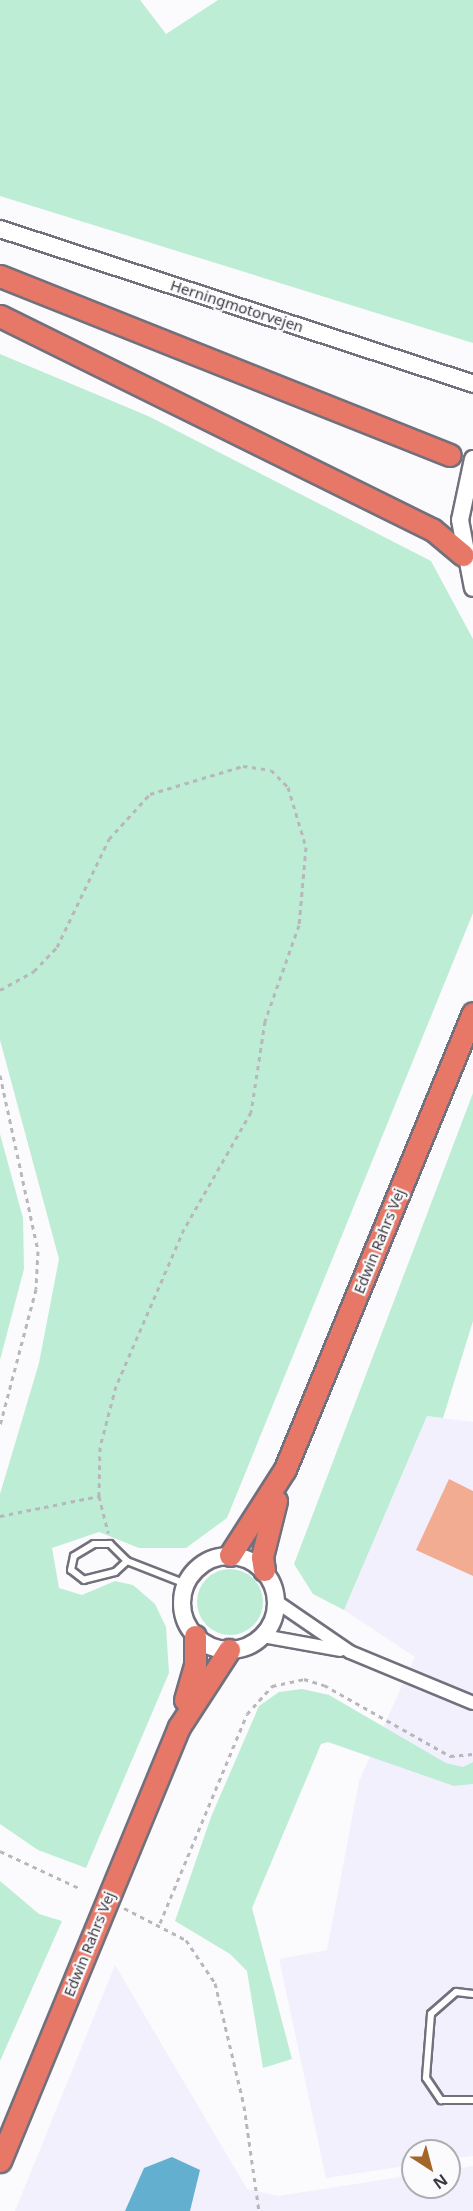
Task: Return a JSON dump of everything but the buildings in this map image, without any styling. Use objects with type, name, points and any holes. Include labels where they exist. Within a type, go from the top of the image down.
[{"type":"highway","points":[[0,276],[450,455]]},
{"type":"highway","points":[[0,316],[433,530],[463,555]]},
{"type":"highway","name":"Edwin Rahrs Vej","points":[[285,1469],[473,1013]]},
{"type":"highway","points":[[230,1555],[285,1469]]},
{"type":"highway","points":[[264,1570],[262,1557],[285,1469]]},
{"type":"highway","points":[[179,1727],[195,1665],[195,1636]]},
{"type":"highway","points":[[179,1727],[229,1650]]},
{"type":"highway","name":"Edwin Rahrs Vej","points":[[0,2161],[179,1727]]},
{"type":"street","name":"Herningmotorvejen","points":[[0,229],[473,384]]},
{"type":"street","points":[[473,459],[462,502],[463,555],[473,588]]},
{"type":"street","points":[[350,1652],[277,1602],[264,1570],[230,1555],[204,1563],[186,1584],[183,1615],[195,1636],[229,1650],[263,1636],[350,1652],[473,1702]]},
{"type":"street","points":[[263,1636],[277,1602]]},
{"type":"lane","points":[[127,1561],[115,1572],[84,1580],[71,1570],[74,1556],[94,1544],[110,1544],[127,1561],[186,1584]]},
{"type":"lane","points":[[473,1994],[456,1992],[430,2014],[426,2078],[441,2100],[473,2100]]},
{"type":"path","points":[[0,990],[34,971],[57,947],[109,839],[150,795],[243,766],[271,770],[288,787],[306,847],[305,885],[299,925],[265,1021],[251,1112],[184,1229],[116,1386],[100,1447],[99,1496],[110,1544]]},
{"type":"path","points":[[0,1075],[38,1251],[34,1299],[0,1425]]},
{"type":"path","points":[[0,1516],[99,1496]]},
{"type":"path","points":[[160,1923],[247,1714],[272,1686],[304,1679],[324,1684],[450,1756],[473,1754]]},
{"type":"path","points":[[0,1851],[81,1889]]},
{"type":"path","points":[[124,1908],[160,1923],[186,1940],[215,1983],[244,2106],[259,2211]]},
{"type":"shaded area","points":[[427,1416],[473,1422],[473,2156],[461,2158],[461,2139],[401,2139],[401,2167],[326,2178],[279,1959],[327,1950],[359,1781],[415,1657],[344,1610]]},
{"type":"shaded area","points":[[115,1965],[247,2189],[278,2196],[401,2177],[401,2199],[461,2199],[461,2168],[473,2166],[473,2211],[15,2211]]},
{"type":"green space","points":[[0,0],[140,0],[166,34],[218,0],[473,0],[473,343],[0,196]]},
{"type":"green space","points":[[0,354],[148,416],[431,561],[473,639],[473,913],[227,1518],[186,1548],[139,1548],[99,1532],[52,1548],[59,1588],[82,1595],[115,1581],[133,1585],[155,1604],[166,1627],[169,1673],[86,1868],[38,1850],[0,1824],[0,1494],[39,1363],[59,1259],[0,1040]]},
{"type":"green space","points":[[473,1093],[473,1321],[443,1418],[427,1416],[344,1610],[313,1594],[294,1564]]},
{"type":"green space","points":[[0,1134],[23,1218],[24,1269],[0,1360]]},
{"type":"green space","points":[[224,1569],[236,1569],[248,1574],[258,1584],[263,1602],[261,1615],[248,1630],[236,1635],[224,1635],[212,1630],[202,1620],[197,1608],[197,1596],[202,1584],[212,1574]]},
{"type":"green space","points":[[302,1689],[329,1695],[446,1763],[463,1767],[473,1762],[473,1784],[454,1786],[328,1742],[321,1744],[252,1908],[292,2059],[263,2068],[247,1971],[230,1954],[175,1921],[211,1817],[259,1706],[279,1692]]},
{"type":"green space","points":[[0,1881],[39,1914],[62,1921],[0,2061]]},
{"type":"water","points":[[172,2157],[200,2170],[190,2211],[125,2211],[144,2168]]}]
